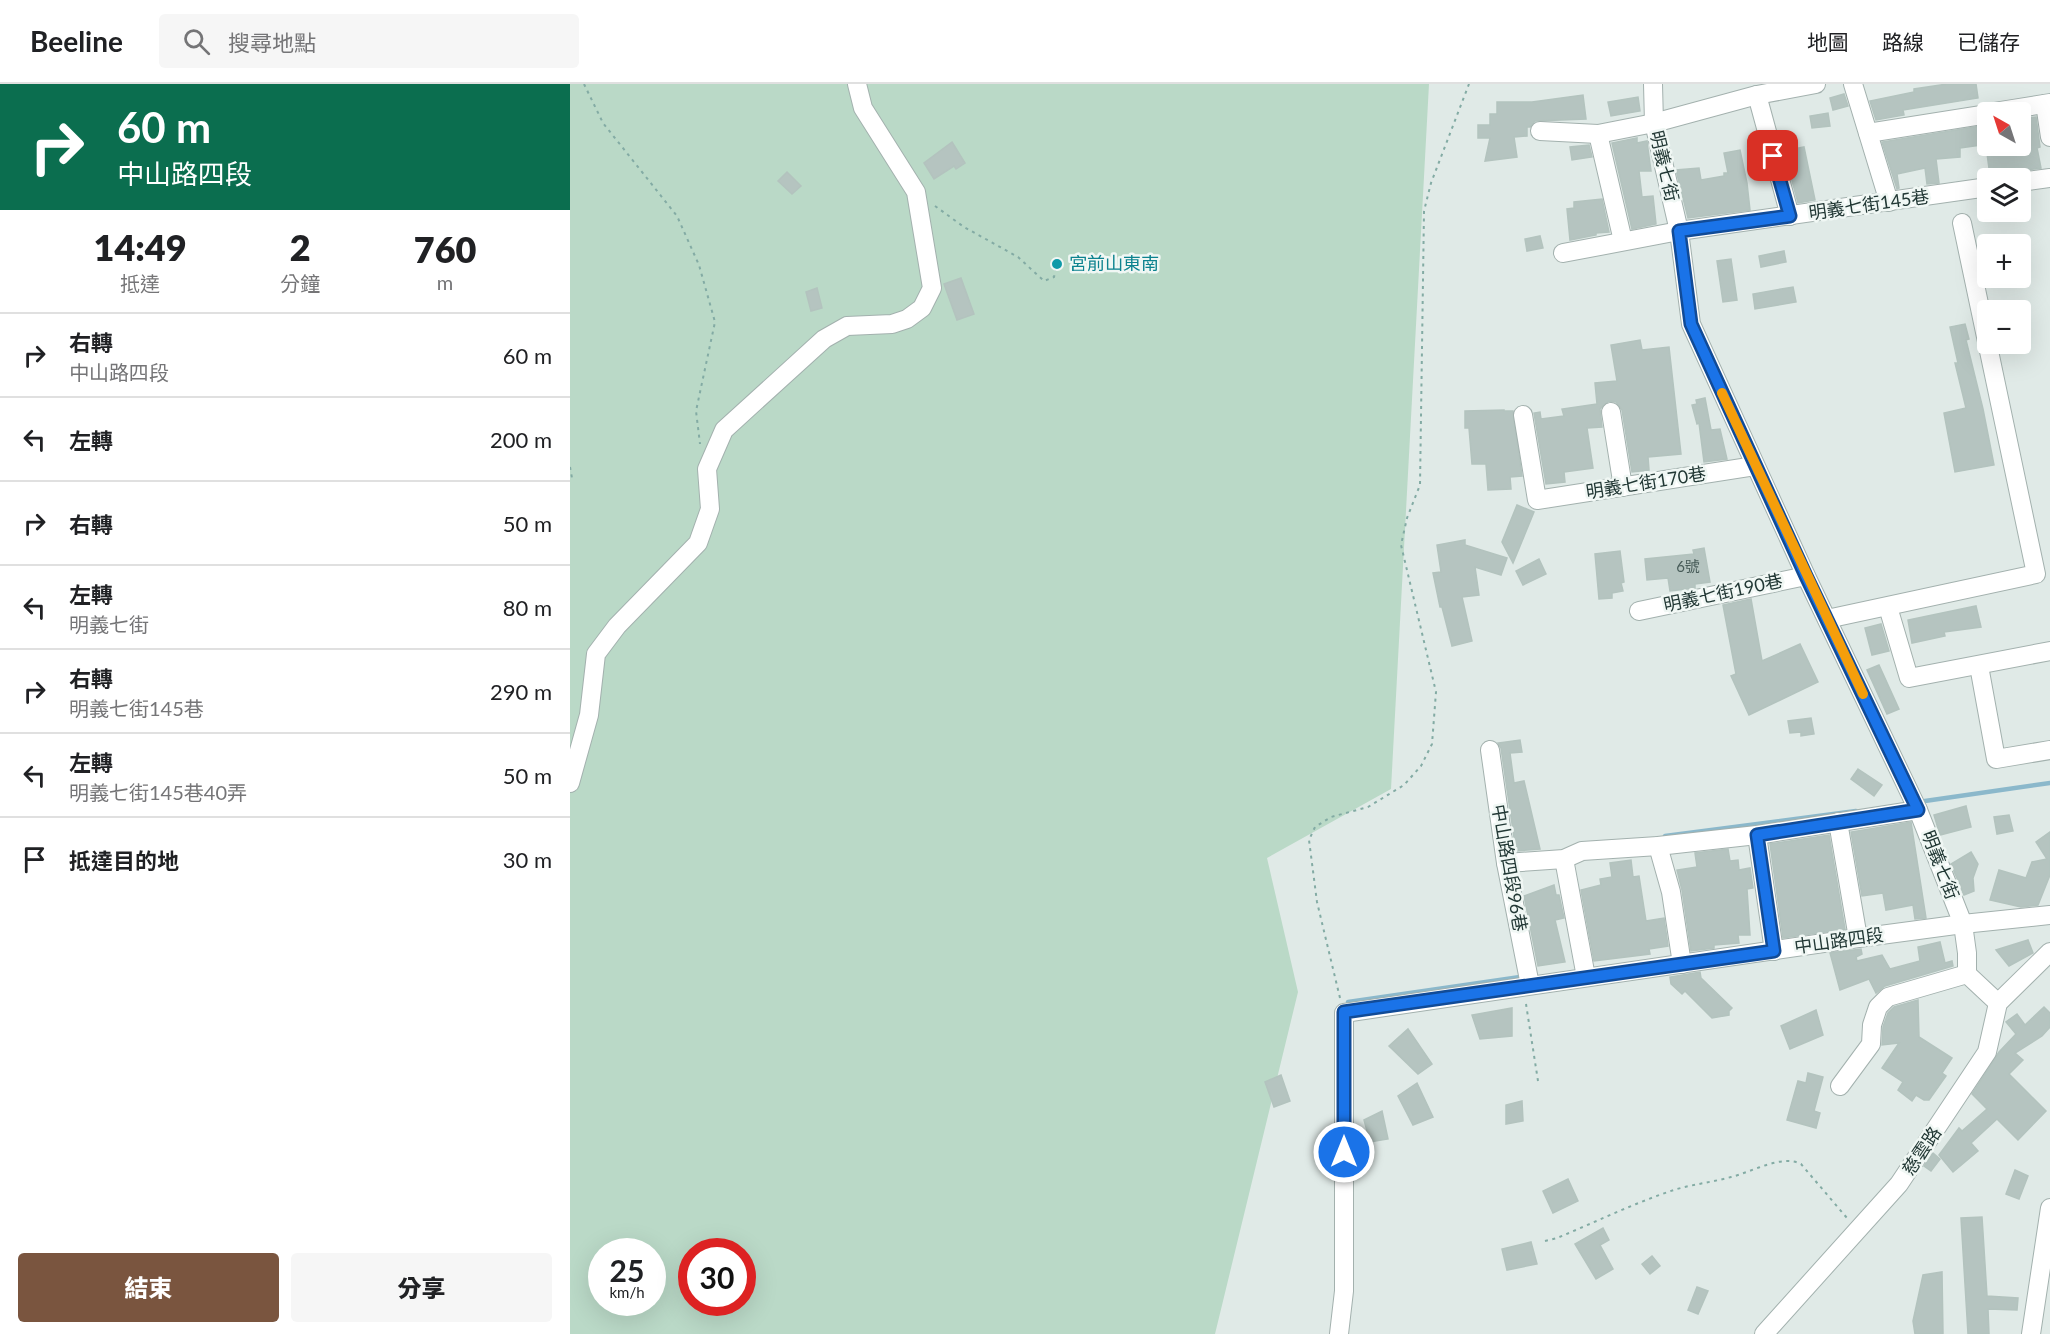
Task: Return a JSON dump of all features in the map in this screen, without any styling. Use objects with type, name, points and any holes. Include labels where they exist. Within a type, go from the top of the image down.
[{"type":"street","points":[[570,783],[589,714],[596,654],[617,626],[698,543],[710,509],[707,469],[724,430],[824,339],[847,326],[892,324],[907,319],[922,308],[932,288],[916,192],[863,108],[857,84]]},
{"type":"street","name":"明義七街","points":[[1653,84],[1654,123],[1679,231],[1691,324],[1806,576],[1916,805],[1962,924],[1967,953],[1967,974]]},
{"type":"street","points":[[1540,131],[1598,134],[1654,123],[1757,95],[1816,84]]},
{"type":"street","points":[[1853,84],[1888,202]]},
{"type":"street","points":[[1757,95],[1790,216]]},
{"type":"street","points":[[2031,107],[2048,104],[2050,137]]},
{"type":"street","points":[[1868,134],[1977,116]]},
{"type":"street","points":[[1598,134],[1623,241]]},
{"type":"street","points":[[2031,181],[2050,178]]},
{"type":"street","name":"明義七街145巷","points":[[1563,253],[1679,231],[1977,189]]},
{"type":"street","points":[[1827,619],[2043,574],[1962,224]]},
{"type":"street","points":[[1611,412],[1623,487]]},
{"type":"street","name":"明義七街170巷","points":[[1523,416],[1537,500],[1755,466]]},
{"type":"street","name":"明義七街190巷","points":[[1639,611],[1806,576]]},
{"type":"street","points":[[1888,607],[1909,678],[2050,651]]},
{"type":"street","points":[[1979,666],[1996,759],[2050,750]]},
{"type":"street","name":"中山路四段96巷","points":[[1490,750],[1527,986]]},
{"type":"street","points":[[1506,863],[1564,859],[1582,851],[1658,846],[1757,835],[1838,822],[1916,805]]},
{"type":"street","points":[[1838,822],[1858,938]]},
{"type":"street","points":[[1757,835],[1774,951]]},
{"type":"street","points":[[1658,846],[1671,892],[1682,964]]},
{"type":"street","points":[[1564,859],[1586,978]]},
{"type":"street","name":"中山路四段","points":[[1344,1012],[1858,938],[2050,915]]},
{"type":"street","points":[[1840,1086],[1871,1044],[1872,1025],[1878,1007],[1888,998],[1967,974],[1998,1003],[2050,952]]},
{"type":"street","name":"慈雲路","points":[[1764,1334],[1899,1184],[1987,1052],[1998,1003]]},
{"type":"street","points":[[1340,1334],[1344,1291],[1344,1012]]},
{"type":"street","points":[[2031,1334],[2050,1208]]},
{"type":"path","points":[[584,84],[603,123],[677,216],[699,265],[715,322],[696,411],[698,441],[707,469]]},
{"type":"path","points":[[1344,1012],[1317,902],[1309,840],[1315,827],[1331,817],[1368,807],[1404,785],[1421,766],[1432,744],[1436,692],[1401,545],[1407,518],[1420,485],[1424,211],[1431,183],[1469,84]]},
{"type":"path","points":[[916,192],[964,227],[1018,257],[1044,281],[1054,277],[1057,264]]},
{"type":"path","points":[[570,467],[572,478],[570,481]]},
{"type":"path","points":[[1527,986],[1538,1081]]},
{"type":"path","points":[[1545,1241],[1676,1190],[1706,1181],[1728,1178],[1782,1160],[1794,1160],[1801,1164],[1858,1231]]},
{"type":"green space","points":[[570,84],[1429,84],[1391,789],[1267,858],[1298,992],[1215,1334],[570,1334]]},
{"type":"building","points":[[1947,84],[1976,84],[1978,98],[1903,110],[1904,115],[1876,120],[1870,101],[1914,92],[1914,89]]},
{"type":"building","points":[[1844,94],[1848,106],[1833,110],[1830,98]]},
{"type":"building","points":[[1583,95],[1586,119],[1535,121],[1527,127],[1527,136],[1514,137],[1517,157],[1485,161],[1490,138],[1478,138],[1478,125],[1490,125],[1490,114],[1497,114],[1497,102],[1532,102]]},
{"type":"building","points":[[1638,97],[1640,111],[1611,116],[1608,102]]},
{"type":"building","points":[[1828,113],[1830,126],[1812,128],[1810,116]]},
{"type":"building","points":[[2036,117],[2040,147],[2037,148],[2041,168],[1989,168],[1987,156],[2031,156],[2031,118]]},
{"type":"building","points":[[1977,127],[1977,146],[1960,148],[1960,157],[1936,159],[1939,183],[1927,184],[1925,168],[1897,174],[1899,188],[1897,189],[1882,142]]},
{"type":"building","points":[[1637,138],[1637,143],[1647,141],[1651,171],[1639,171],[1642,197],[1653,196],[1656,224],[1632,229],[1612,143]]},
{"type":"building","points":[[952,142],[965,163],[956,169],[954,166],[934,179],[924,163]]},
{"type":"building","points":[[1589,145],[1592,157],[1572,160],[1570,147]]},
{"type":"building","points":[[1804,147],[1815,200],[1798,203],[1784,151]]},
{"type":"building","points":[[1740,150],[1750,210],[1688,218],[1676,170],[1699,168],[1701,180],[1724,176],[1724,173],[1728,173],[1724,153]]},
{"type":"building","points":[[787,172],[801,186],[792,194],[778,181]]},
{"type":"building","points":[[1602,199],[1609,232],[1570,240],[1567,209],[1574,208],[1574,202]]},
{"type":"building","points":[[1540,236],[1543,248],[1527,251],[1525,239]]},
{"type":"building","points":[[1784,251],[1786,262],[1761,267],[1759,256]]},
{"type":"building","points":[[1731,259],[1737,300],[1723,302],[1717,261]]},
{"type":"building","points":[[961,278],[974,314],[957,320],[944,284]]},
{"type":"building","points":[[1793,287],[1796,302],[1755,309],[1753,294]]},
{"type":"building","points":[[817,288],[822,308],[811,311],[806,292]]},
{"type":"building","points":[[1965,324],[1969,339],[1966,340],[1994,465],[1955,472],[1944,413],[1966,408],[1955,363],[1958,363],[1950,327]]},
{"type":"building","points":[[1640,340],[1642,350],[1669,347],[1681,454],[1648,457],[1649,470],[1632,472],[1622,410],[1616,402],[1609,401],[1600,409],[1602,427],[1587,428],[1593,468],[1564,472],[1565,482],[1546,484],[1534,413],[1540,412],[1541,419],[1564,416],[1562,409],[1597,404],[1595,383],[1617,381],[1611,345]]},
{"type":"building","points":[[1705,398],[1711,430],[1720,429],[1727,459],[1704,462],[1699,423],[1697,424],[1692,405],[1697,404],[1696,400]]},
{"type":"building","points":[[1465,411],[1513,411],[1522,476],[1510,477],[1511,489],[1488,490],[1486,464],[1472,464],[1469,428],[1465,428]]},
{"type":"building","points":[[1517,505],[1534,512],[1513,563],[1502,542]]},
{"type":"building","points":[[1465,540],[1465,545],[1507,558],[1501,575],[1475,567],[1479,595],[1462,597],[1472,641],[1452,646],[1433,573],[1441,572],[1437,545]]},
{"type":"building","points":[[1704,548],[1710,582],[1695,584],[1695,588],[1670,591],[1668,578],[1647,580],[1645,559],[1694,554],[1693,550]]},
{"type":"building","points":[[1620,551],[1623,591],[1612,593],[1612,598],[1599,599],[1595,554]]},
{"type":"building","points":[[1539,559],[1546,574],[1523,585],[1516,571]]},
{"type":"building","points":[[1751,599],[1762,661],[1800,644],[1818,682],[1749,715],[1731,676],[1736,674],[1723,605]]},
{"type":"building","points":[[1976,606],[1981,627],[1944,632],[1945,636],[1912,643],[1908,620]]},
{"type":"building","points":[[1881,624],[1889,651],[1872,655],[1865,628]]},
{"type":"building","points":[[1879,665],[1899,709],[1887,714],[1867,670]]},
{"type":"building","points":[[1811,718],[1814,734],[1801,736],[1801,732],[1790,733],[1788,721]]},
{"type":"building","points":[[1520,740],[1522,752],[1510,753],[1514,783],[1524,781],[1540,849],[1516,851],[1501,748],[1498,743]]},
{"type":"building","points":[[1858,769],[1882,785],[1874,796],[1851,779]]},
{"type":"building","points":[[1966,806],[1971,827],[1940,835],[1934,815]]},
{"type":"building","points":[[2009,815],[2013,831],[1997,834],[1994,817]]},
{"type":"building","points":[[1911,822],[1926,918],[1915,919],[1913,905],[1886,910],[1883,893],[1862,896],[1851,832]]},
{"type":"building","points":[[2050,832],[2050,875],[2038,905],[2021,907],[1990,900],[1999,870],[2026,878],[2032,862],[2047,859],[2036,842]]},
{"type":"building","points":[[1829,835],[1845,929],[1783,938],[1770,844]]},
{"type":"building","points":[[1728,849],[1730,861],[1738,860],[1739,870],[1750,868],[1753,888],[1747,889],[1750,935],[1738,935],[1739,943],[1714,945],[1714,948],[1691,951],[1677,870],[1697,867],[1695,853]]},
{"type":"building","points":[[1971,852],[1978,864],[1973,878],[1974,891],[1964,895],[1951,864]]},
{"type":"building","points":[[1631,860],[1633,877],[1639,876],[1646,921],[1664,918],[1668,946],[1649,949],[1650,954],[1594,961],[1581,890],[1601,885],[1600,879],[1612,877],[1610,863]]},
{"type":"building","points":[[1554,885],[1556,895],[1559,895],[1564,918],[1555,920],[1565,962],[1538,966],[1524,896]]},
{"type":"building","points":[[2028,940],[2033,953],[2009,966],[1996,950]]},
{"type":"building","points":[[1940,942],[1945,963],[1952,961],[1953,966],[1885,986],[1876,993],[1869,979],[1840,990],[1830,953],[1861,949],[1862,954],[1856,957],[1857,961],[1882,955],[1890,969],[1920,961],[1918,947]]},
{"type":"building","points":[[1700,972],[1701,978],[1732,1008],[1729,1015],[1712,1018],[1685,991],[1682,994],[1671,984],[1670,977]]},
{"type":"building","points":[[1918,1000],[1919,1037],[1952,1058],[1942,1073],[1946,1076],[1929,1100],[1916,1095],[1912,1101],[1898,1090],[1903,1082],[1882,1068],[1899,1043],[1882,1045],[1883,1027],[1888,1013],[1894,1007]]},
{"type":"building","points":[[2044,1007],[2050,1013],[2050,1027],[2042,1036],[2015,1053],[2023,1060],[2009,1074],[2046,1111],[2018,1140],[1997,1119],[1971,1143],[1978,1151],[1953,1172],[1939,1155],[1959,1128],[1962,1131],[1987,1109],[1972,1094],[1999,1052],[2016,1034],[2006,1022],[2017,1014],[2025,1025]]},
{"type":"building","points":[[1512,1008],[1512,1036],[1480,1039],[1472,1015]]},
{"type":"building","points":[[1816,1010],[1823,1035],[1790,1049],[1781,1026]]},
{"type":"building","points":[[1408,1029],[1432,1064],[1418,1074],[1389,1046]]},
{"type":"building","points":[[1808,1073],[1823,1077],[1814,1111],[1820,1113],[1816,1128],[1787,1120],[1798,1081],[1806,1083]]},
{"type":"building","points":[[1281,1075],[1290,1101],[1274,1107],[1265,1082]]},
{"type":"building","points":[[1417,1083],[1433,1117],[1413,1125],[1398,1096]]},
{"type":"building","points":[[1522,1101],[1523,1121],[1506,1124],[1506,1105]]},
{"type":"building","points":[[1382,1111],[1388,1139],[1370,1142],[1364,1120]]},
{"type":"building","points":[[1933,1153],[1940,1159],[1931,1171],[1924,1166]]},
{"type":"building","points":[[2015,1170],[2028,1176],[2019,1199],[2006,1194]]},
{"type":"building","points":[[1568,1179],[1578,1201],[1553,1213],[1543,1191]]},
{"type":"building","points":[[1982,1217],[1987,1296],[2018,1298],[2017,1310],[1988,1309],[1989,1334],[1968,1334],[1961,1218]]},
{"type":"building","points":[[1603,1228],[1609,1240],[1600,1245],[1613,1269],[1596,1279],[1575,1244]]},
{"type":"building","points":[[1531,1242],[1537,1264],[1507,1270],[1502,1249]]},
{"type":"building","points":[[1652,1256],[1660,1266],[1650,1274],[1642,1264]]},
{"type":"building","points":[[1942,1272],[1943,1334],[1915,1334],[1913,1321],[1923,1275]]},
{"type":"building","points":[[1697,1287],[1708,1291],[1698,1314],[1688,1310]]},
{"type":"waterway","points":[[1918,802],[2050,783]]},
{"type":"waterway","points":[[1665,836],[1856,811]]},
{"type":"waterway","points":[[1348,1002],[1520,977],[1523,974]]},
{"type":"slow traffic","points":[[1722,393],[1863,694]]},
{"type":"place","name":"宮前山東南","points":[[1057,264]]},
{"type":"route","points":[[1344,1152],[1344,1012],[1774,951],[1757,835],[1918,810],[1806,576],[1691,324],[1679,231],[1790,216],[1773,156]]}]
